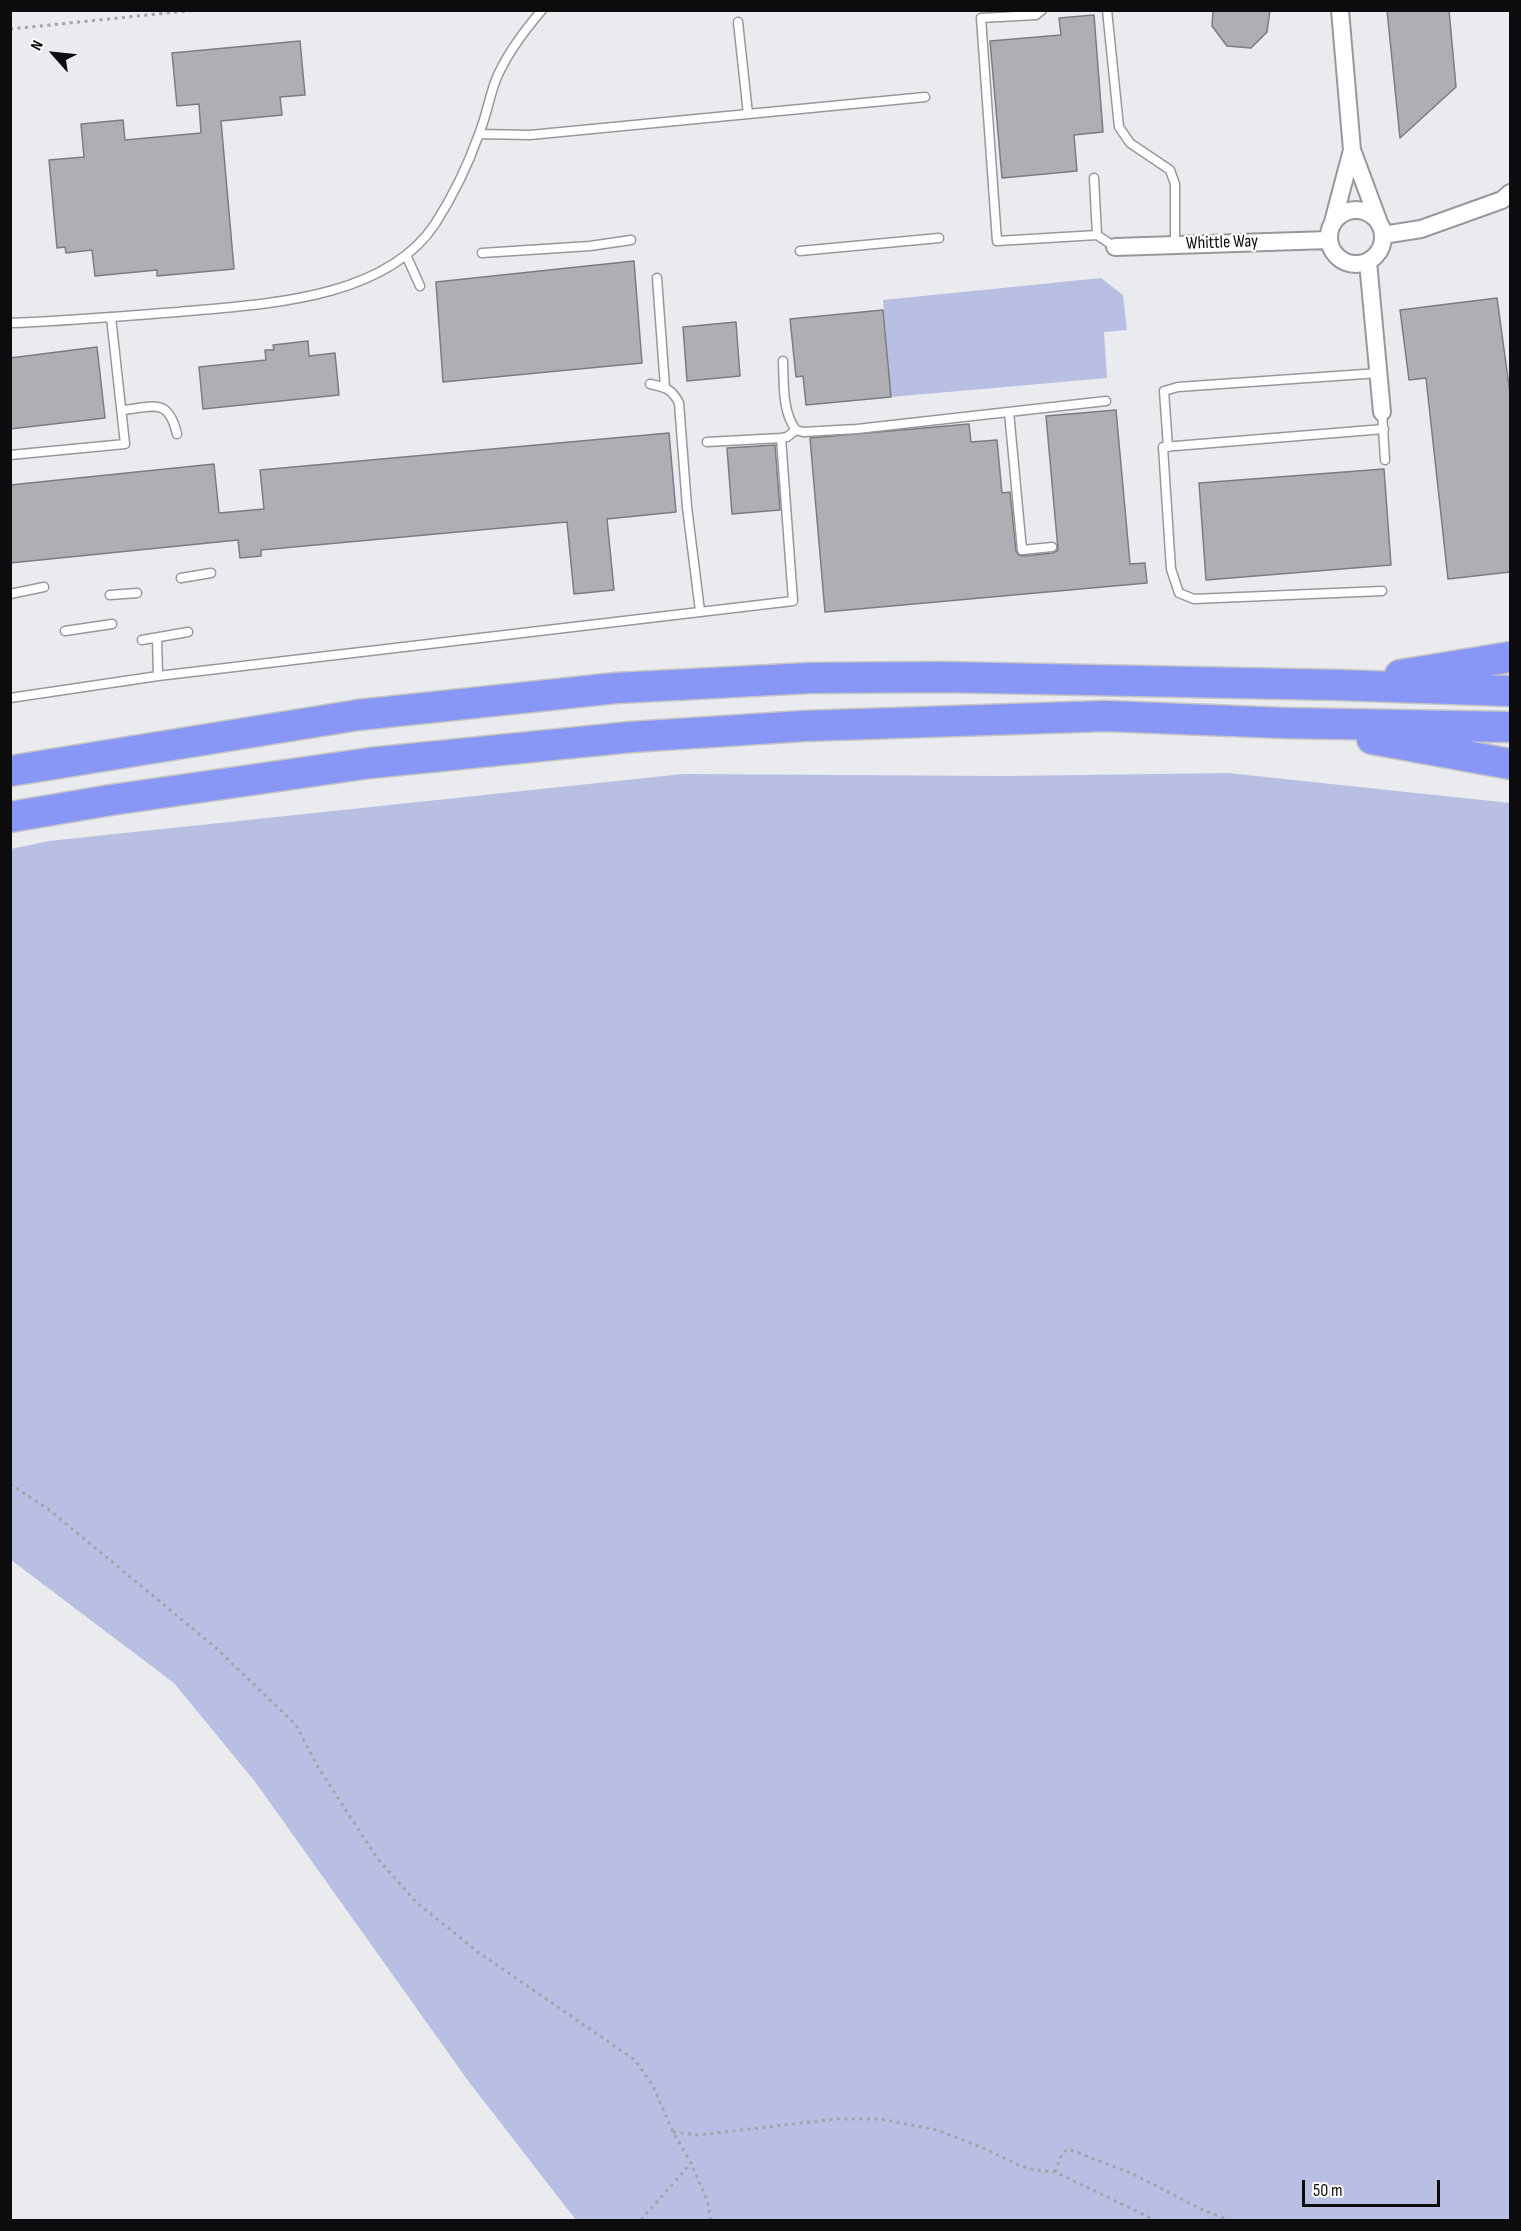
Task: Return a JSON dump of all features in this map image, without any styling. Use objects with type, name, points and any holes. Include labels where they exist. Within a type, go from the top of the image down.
[{"type":"highway","points":[[1338,685],[1510,657]]},
{"type":"highway","points":[[10,771],[358,715],[616,688],[810,678],[942,677],[1510,691]]},
{"type":"highway","points":[[10,817],[111,800],[370,764],[631,737],[804,726],[1106,716],[1284,723],[1510,727]]},
{"type":"highway","points":[[1284,723],[1510,764]]},
{"type":"street","points":[[1340,10],[1352,150],[1381,227],[1380,250],[1368,262],[1351,264],[1336,256],[1329,240],[1352,150]]},
{"type":"street","points":[[1333,222],[1339,215],[1357,209],[1365,211],[1381,227],[1421,229],[1508,200]]},
{"type":"street","name":"Whittle Way","points":[[1115,247],[1329,240]]},
{"type":"street","points":[[1368,262],[1383,421]]},
{"type":"lane","points":[[10,323],[263,304],[309,297],[373,276],[406,255],[434,226],[455,189],[479,134],[496,80],[523,33],[542,10]]},
{"type":"lane","points":[[1042,10],[1036,15],[981,18],[997,241],[1097,235],[1115,247]]},
{"type":"lane","points":[[1107,10],[1119,127],[1130,143],[1170,170],[1175,184],[1175,244]]},
{"type":"lane","points":[[738,21],[748,114]]},
{"type":"lane","points":[[479,134],[530,135],[925,97]]},
{"type":"lane","points":[[1094,178],[1097,235]]},
{"type":"lane","points":[[800,251],[939,238]]},
{"type":"lane","points":[[482,254],[590,246],[631,240]]},
{"type":"lane","points":[[406,255],[420,286]]},
{"type":"lane","points":[[657,278],[665,387]]},
{"type":"lane","points":[[10,455],[125,444],[111,317]]},
{"type":"lane","points":[[783,361],[785,398],[790,422],[796,430],[803,432],[857,429],[1106,401]]},
{"type":"lane","points":[[1168,447],[1164,391],[1178,387],[1379,373]]},
{"type":"lane","points":[[650,384],[665,387],[674,393],[679,403],[687,507],[700,611]]},
{"type":"lane","points":[[122,410],[161,407],[169,411],[173,417],[177,434]]},
{"type":"lane","points":[[1009,412],[1022,550],[1052,547]]},
{"type":"lane","points":[[1382,591],[1194,599],[1179,593],[1171,569],[1163,447],[1383,421],[1385,460]]},
{"type":"lane","points":[[707,441],[782,438],[796,430]]},
{"type":"lane","points":[[10,699],[158,675],[793,601],[782,438]]},
{"type":"lane","points":[[181,578],[211,573]]},
{"type":"lane","points":[[10,594],[44,587]]},
{"type":"lane","points":[[110,595],[137,593]]},
{"type":"lane","points":[[65,631],[112,624]]},
{"type":"lane","points":[[142,640],[189,632]]},
{"type":"lane","points":[[157,638],[158,675]]},
{"type":"path","points":[[10,29],[197,10]]},
{"type":"path","points":[[10,1484],[48,1509],[215,1647],[296,1725],[318,1767],[377,1858],[416,1902],[478,1952],[635,2060],[653,2086],[673,2132],[691,2163],[707,2200],[711,2220]]},
{"type":"path","points":[[673,2132],[698,2135],[835,2119],[880,2119],[937,2130],[988,2150],[1020,2166],[1055,2172],[1155,2220]]},
{"type":"path","points":[[1055,2172],[1062,2154],[1068,2149],[1131,2173],[1205,2211],[1229,2220]]},
{"type":"path","points":[[641,2220],[691,2163]]},
{"type":"shaded area","points":[[1101,278],[1123,295],[1127,330],[1104,332],[1107,378],[891,397],[883,300]]},
{"type":"shaded area","points":[[1228,773],[1510,803],[1510,2220],[576,2220],[469,2082],[256,1783],[174,1683],[11,1560],[11,849],[49,841],[683,774],[1006,776]]},
{"type":"building","points":[[1213,10],[1270,10],[1267,32],[1251,48],[1227,46],[1212,26]]},
{"type":"building","points":[[1387,10],[1449,10],[1456,87],[1400,138]]},
{"type":"building","points":[[1094,15],[1103,132],[1074,135],[1077,171],[1002,178],[990,41],[1061,35],[1059,18]]},
{"type":"building","points":[[300,41],[305,95],[280,97],[282,115],[221,121],[234,269],[157,276],[157,270],[95,276],[92,250],[66,253],[65,247],[57,248],[49,160],[84,157],[81,124],[123,120],[125,140],[201,133],[199,104],[177,106],[172,53]]},
{"type":"building","points":[[634,261],[642,363],[443,382],[436,282]]},
{"type":"building","points":[[1497,298],[1510,393],[1510,572],[1448,579],[1426,378],[1409,380],[1400,310]]},
{"type":"building","points":[[883,310],[891,397],[806,405],[803,376],[796,377],[790,319]]},
{"type":"building","points":[[736,322],[740,376],[687,381],[683,327]]},
{"type":"building","points":[[308,341],[309,356],[335,353],[339,395],[203,409],[199,367],[266,360],[265,350],[274,350],[273,345]]},
{"type":"building","points":[[97,347],[105,418],[10,429],[10,358]]},
{"type":"building","points":[[1116,410],[1130,564],[1145,563],[1147,583],[825,612],[810,438],[969,424],[971,442],[997,440],[1002,493],[1010,492],[1016,551],[1023,556],[1053,553],[1058,550],[1046,416]]},
{"type":"building","points":[[669,433],[676,512],[607,519],[614,590],[574,594],[567,522],[261,550],[261,556],[240,558],[238,540],[10,563],[10,485],[214,464],[219,513],[264,509],[260,470]]},
{"type":"building","points":[[775,445],[780,510],[732,514],[727,448]]},
{"type":"building","points":[[1384,469],[1391,565],[1206,580],[1199,483]]}]
